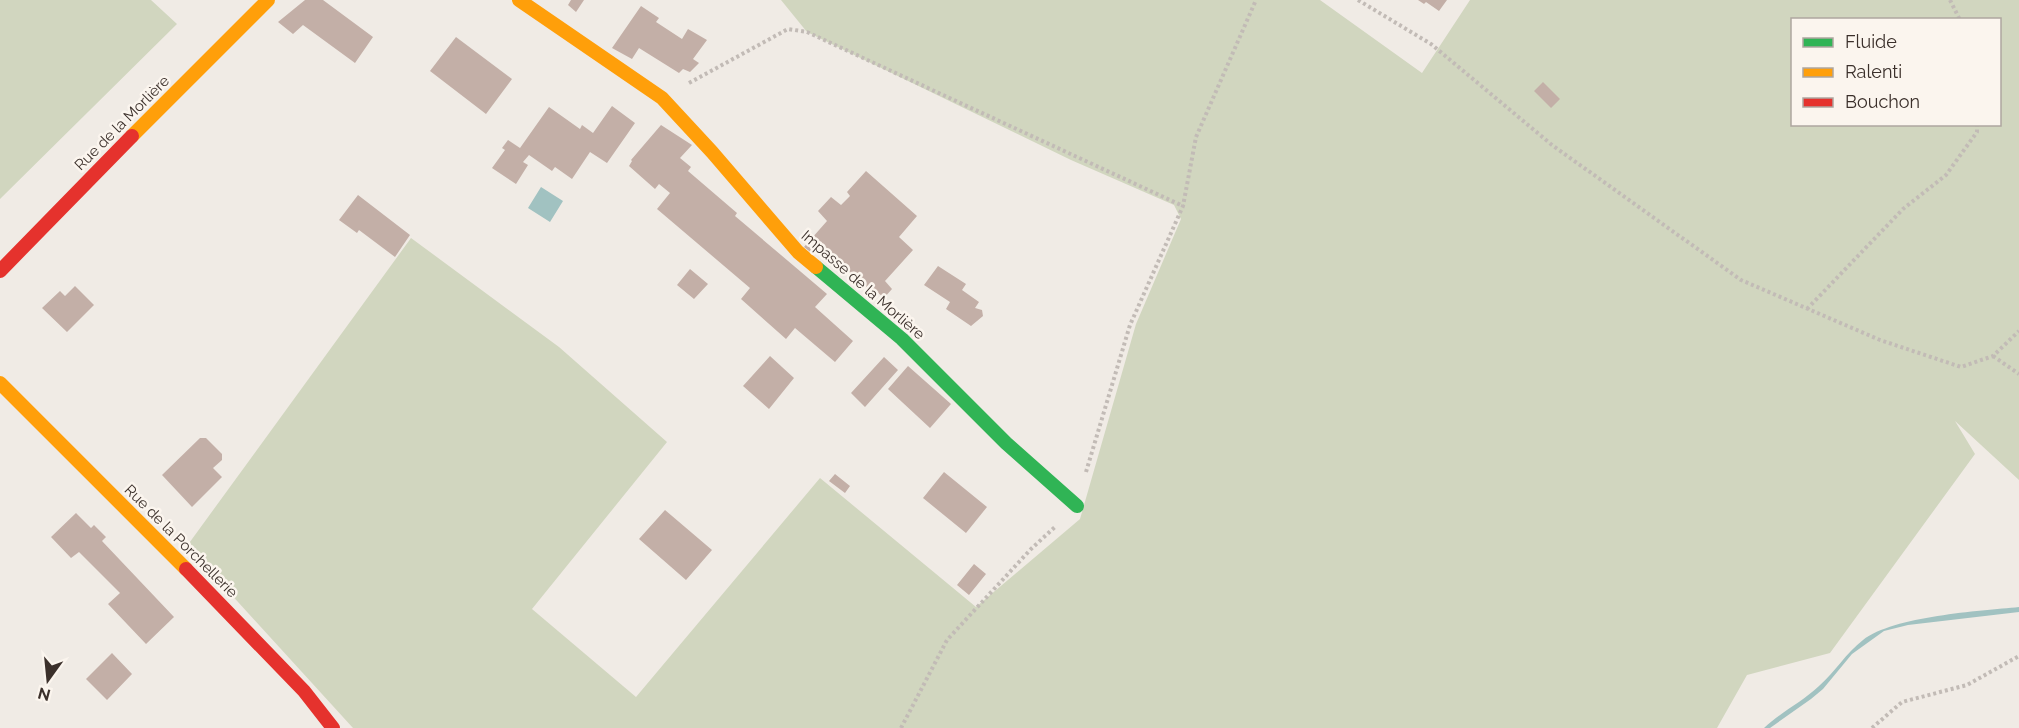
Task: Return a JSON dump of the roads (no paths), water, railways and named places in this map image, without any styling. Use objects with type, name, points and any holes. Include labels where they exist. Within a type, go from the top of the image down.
[{"type":"street","name":"Rue de la Morlière","points":[[0,271],[268,0]]},
{"type":"street","name":"Impasse de la Morlière","points":[[519,0],[662,98],[798,252],[902,339],[1006,443],[1077,506]]},
{"type":"street","name":"Rue de la Porchellerie","points":[[0,383],[159,541],[304,691],[333,728]]},
{"type":"water","points":[[541,187],[563,201],[550,222],[528,208]]},
{"type":"water","points":[[2019,607],[2019,612],[1908,625],[1884,631],[1852,654],[1823,689],[1811,699],[1770,728],[1764,728],[1825,681],[1857,645],[1877,632],[1915,620]]}]
